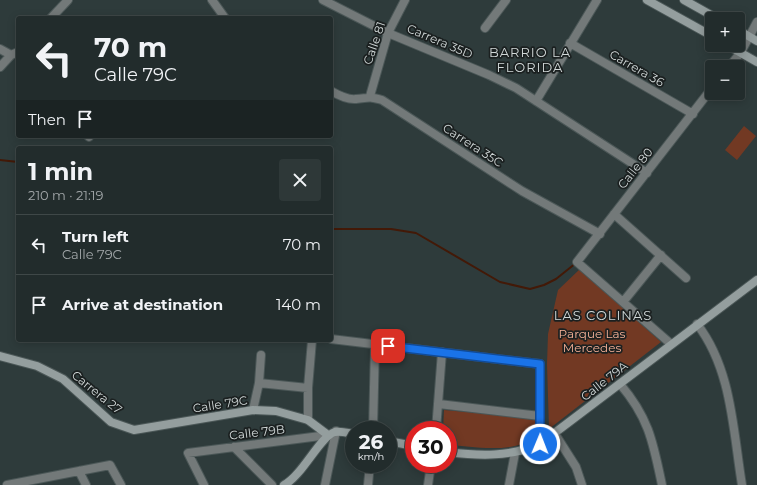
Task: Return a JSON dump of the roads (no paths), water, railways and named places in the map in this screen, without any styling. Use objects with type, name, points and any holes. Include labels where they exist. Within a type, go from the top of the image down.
[{"type":"street","points":[[53,16],[68,0]]},
{"type":"street","points":[[212,0],[224,16]]},
{"type":"street","name":"Carrera 35D","points":[[323,0],[335,3],[388,32],[516,88],[647,172]]},
{"type":"street","name":"Calle 81","points":[[370,96],[388,32],[405,0]]},
{"type":"street","points":[[485,28],[506,0]]},
{"type":"street","points":[[536,101],[597,0]]},
{"type":"street","points":[[647,0],[705,32]]},
{"type":"street","points":[[684,0],[705,12]]},
{"type":"street","points":[[745,45],[757,22]]},
{"type":"street","points":[[745,34],[757,41]]},
{"type":"street","name":"Carrera 36","points":[[570,43],[693,114]]},
{"type":"street","points":[[0,49],[14,53],[0,67]]},
{"type":"street","points":[[735,60],[741,52],[757,62]]},
{"type":"street","name":"Carrera 35C","points":[[333,92],[341,96],[355,99],[370,96],[382,100],[522,191],[600,234]]},
{"type":"street","name":"Calle 80","points":[[623,302],[577,262],[705,98]]},
{"type":"street","points":[[614,214],[686,278]]},
{"type":"street","points":[[661,256],[623,302],[671,344]]},
{"type":"street","name":"Calle 79A","points":[[457,453],[494,456],[515,453],[540,444],[757,280]]},
{"type":"street","points":[[697,324],[710,342],[722,368],[742,485]]},
{"type":"street","points":[[333,339],[540,364],[540,444]]},
{"type":"street","points":[[308,420],[308,388],[312,342]]},
{"type":"street","points":[[373,421],[375,345]]},
{"type":"street","points":[[437,421],[442,352]]},
{"type":"street","points":[[253,410],[259,383],[261,355]]},
{"type":"street","name":"Carrera 27","points":[[0,356],[37,366],[63,379],[111,422],[134,430]]},
{"type":"street","points":[[259,383],[308,388]]},
{"type":"street","points":[[620,384],[636,403],[652,436],[662,485]]},
{"type":"street","points":[[439,404],[540,416]]},
{"type":"street","name":"Calle 79C","points":[[134,430],[253,410],[276,411],[308,420],[328,435]]},
{"type":"street","points":[[325,485],[336,432]]},
{"type":"street","points":[[284,485],[299,473],[328,435],[336,432],[345,433]]},
{"type":"street","points":[[555,434],[576,467],[582,485]]},
{"type":"street","name":"Calle 79B","points":[[204,485],[188,454],[234,446],[328,435]]},
{"type":"street","points":[[234,446],[272,485]]},
{"type":"street","points":[[509,485],[515,453]]},
{"type":"street","points":[[7,485],[36,482],[110,465],[121,485]]},
{"type":"street","points":[[79,471],[86,485]]},
{"type":"street","points":[[368,485],[369,473]]},
{"type":"street","points":[[428,485],[430,473]]},
{"type":"waterway","points":[[0,160],[16,162]]},
{"type":"waterway","points":[[333,229],[391,229],[416,233],[500,282],[530,289],[544,285],[556,279],[576,263]]},
{"type":"district","name":"BARRIO LA FLORIDA","points":[[530,60]]},
{"type":"district","name":"LAS COLINAS","points":[[603,315]]},
{"type":"park label","name":"Parque Las Mercedes","points":[[592,340]]}]
